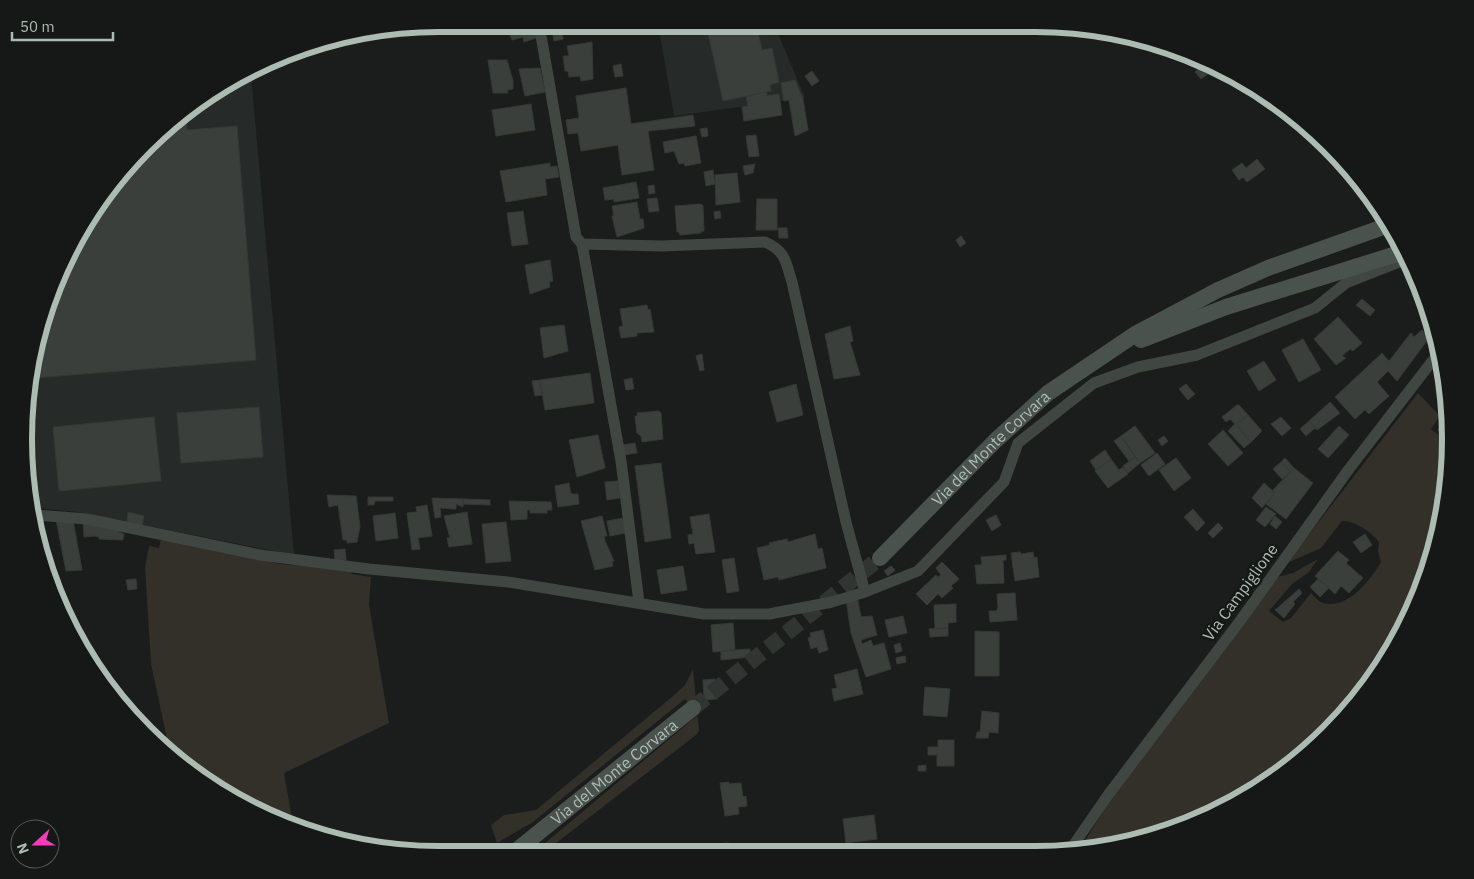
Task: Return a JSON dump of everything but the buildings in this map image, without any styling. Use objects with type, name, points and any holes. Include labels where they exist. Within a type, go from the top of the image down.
[{"type":"main road","name":"Via del Monte Corvara","points":[[880,558],[996,440],[1048,393],[1137,333],[1218,290],[1268,268],[1382,228]]},
{"type":"main road","name":"Via del Monte Corvara","points":[[1113,350],[1226,307],[1397,254]]},
{"type":"main road","name":"Via del Monte Corvara","points":[[522,846],[693,708]]},
{"type":"street","points":[[540,32],[576,237],[582,244],[621,461],[639,602]]},
{"type":"street","points":[[582,244],[662,246],[766,242],[777,247],[783,253],[792,282],[846,522],[865,592]]},
{"type":"street","points":[[39,515],[87,519],[260,555],[369,569],[508,582],[704,614],[769,614],[832,602],[865,592],[918,571],[926,565],[1004,482],[1018,443],[1094,383],[1138,367],[1197,355],[1215,348],[1315,308],[1346,283],[1401,261]]},
{"type":"street","name":"Via Campiglione","points":[[1074,845],[1108,795],[1240,621],[1349,469],[1434,359]]},
{"type":"shaded area","points":[[659,32],[777,32],[805,98],[674,116]]},
{"type":"shaded area","points":[[251,78],[294,555],[78,512],[38,508],[33,466],[33,413],[40,360],[46,334],[63,284],[74,259],[101,213],[134,171],[171,134],[192,117],[213,101]]},
{"type":"shaded area","points":[[1418,393],[1440,416],[1431,429],[1442,440],[1441,466],[1434,519],[1428,545],[1411,595],[1400,620],[1373,666],[1340,708],[1322,727],[1303,745],[1261,778],[1215,805],[1190,816],[1140,833],[1083,844],[1114,794],[1277,577],[1293,573],[1318,559],[1309,572],[1292,584],[1269,611],[1283,622],[1291,618],[1311,593],[1323,603],[1332,604],[1341,602],[1357,592],[1371,577],[1381,562],[1378,552],[1379,542],[1362,527],[1342,521],[1321,548],[1287,563]]},
{"type":"shaded area","points":[[161,539],[280,564],[350,570],[352,574],[371,577],[369,605],[389,723],[284,773],[292,819],[259,805],[213,778],[168,742],[151,664],[145,567],[149,546],[159,548]]},
{"type":"shaded area","points":[[693,669],[697,714],[685,699],[533,822],[497,843],[491,825],[504,815],[536,810],[673,696],[685,685]]},
{"type":"shaded area","points":[[697,715],[699,731],[696,735],[552,846],[541,846]]},
{"type":"tunnel","points":[[693,708],[880,558]]}]
